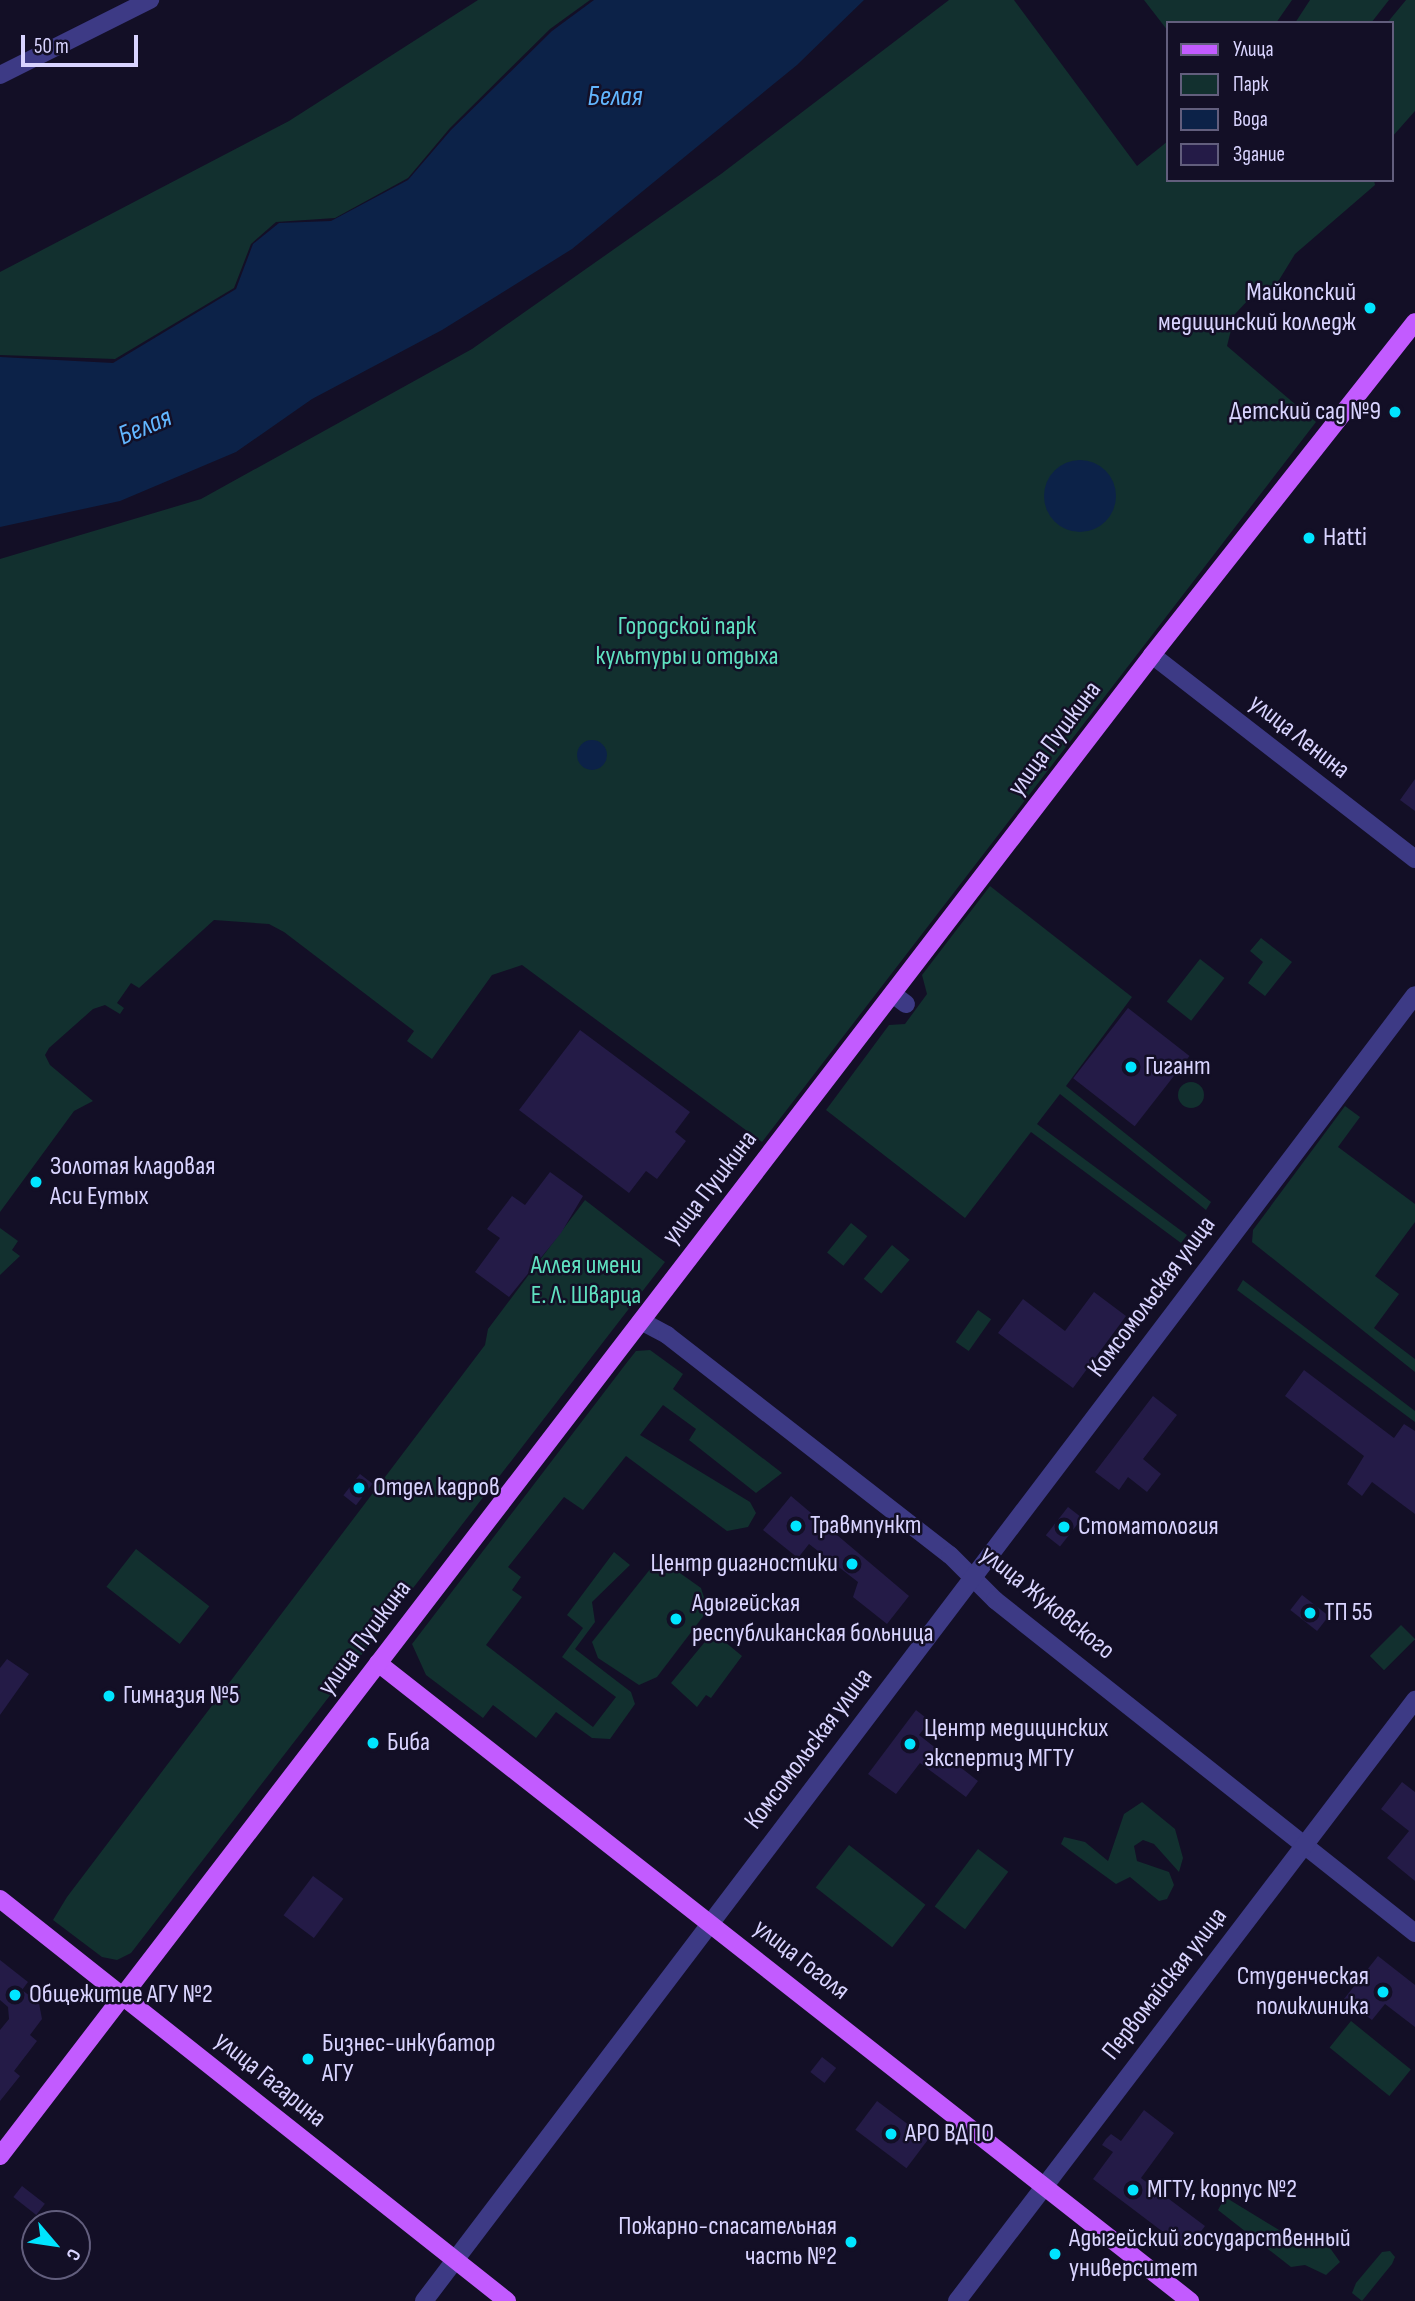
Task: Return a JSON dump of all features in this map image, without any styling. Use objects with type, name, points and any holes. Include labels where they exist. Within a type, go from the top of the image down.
[{"type":"main road","name":"улица Пушкина","points":[[0,2156],[640,1321],[900,999],[1152,655],[1410,342],[1415,322]]},
{"type":"main road","name":"улица Гоголя","points":[[378,1663],[1045,2184],[1190,2301]]},
{"type":"main road","name":"улица Гагарина","points":[[0,1899],[507,2301]]},
{"type":"street","points":[[0,75],[150,0]]},
{"type":"street","name":"улица Ленина","points":[[1152,655],[1415,859]]},
{"type":"street","name":"Комсомольская улица","points":[[424,2301],[1415,995]]},
{"type":"street","name":"улица Жуковского","points":[[640,1321],[667,1335],[950,1555],[970,1580],[1306,1843],[1415,1933]]},
{"type":"street","name":"Первомайская улица","points":[[957,2301],[1415,1700]]},
{"type":"green space","points":[[478,0],[590,0],[550,29],[450,128],[408,178],[335,218],[276,222],[251,244],[234,288],[115,359],[0,355],[0,272],[289,121]]},
{"type":"green space","name":"Городской парк культуры и отдыха","points":[[949,0],[1014,0],[1137,166],[1166,143],[1166,182],[1374,182],[1375,185],[1295,254],[1268,298],[1250,298],[1235,314],[1227,346],[1316,422],[762,1142],[522,965],[492,975],[432,1059],[407,1041],[414,1031],[284,932],[269,924],[214,920],[139,988],[131,983],[117,1003],[124,1008],[120,1014],[105,1005],[93,1009],[49,1048],[45,1055],[50,1065],[93,1101],[74,1111],[0,1212],[0,559],[201,499],[472,349],[721,174]]},
{"type":"green space","points":[[1144,0],[1292,0],[1277,21],[1166,21],[1166,28]]},
{"type":"green space","points":[[1310,0],[1389,0],[1373,21],[1296,21]]},
{"type":"green space","points":[[1406,0],[1415,0],[1415,111],[1394,135],[1394,21],[1389,21]]},
{"type":"green space","points":[[990,886],[1132,997],[1066,1086],[1211,1202],[1206,1210],[1060,1094],[1037,1124],[1187,1235],[1181,1243],[1031,1132],[965,1218],[826,1110],[889,1025],[905,1024],[927,994],[922,975]]},
{"type":"green space","points":[[1261,938],[1292,962],[1265,996],[1248,983],[1263,962],[1250,951]]},
{"type":"green space","points":[[1200,959],[1224,978],[1191,1021],[1167,1002]]},
{"type":"green space","points":[[1191,1082],[1200,1086],[1204,1095],[1200,1104],[1191,1108],[1182,1104],[1178,1095],[1182,1086]]},
{"type":"green space","points":[[1345,1106],[1360,1117],[1338,1147],[1415,1204],[1415,1222],[1375,1276],[1399,1294],[1374,1328],[1415,1359],[1415,1372],[1252,1242],[1253,1230]]},
{"type":"green space","name":"Аллея имени Е. Л. Шварца","points":[[585,1200],[665,1262],[131,1953],[117,1960],[102,1957],[53,1920],[67,1897],[485,1345],[488,1329]]},
{"type":"green space","points":[[851,1223],[867,1236],[843,1266],[827,1253]]},
{"type":"green space","points":[[0,1228],[18,1241],[12,1250],[20,1256],[0,1275]]},
{"type":"green space","points":[[892,1245],[910,1260],[881,1293],[864,1279]]},
{"type":"green space","points":[[1243,1280],[1415,1411],[1415,1422],[1237,1290]]},
{"type":"green space","points":[[978,1310],[991,1319],[969,1351],[956,1342]]},
{"type":"green space","points":[[650,1350],[683,1374],[673,1389],[782,1473],[756,1493],[689,1440],[696,1429],[663,1405],[640,1435],[750,1502],[756,1513],[748,1527],[727,1531],[626,1456],[583,1510],[564,1497],[508,1567],[521,1577],[512,1590],[522,1597],[486,1645],[593,1727],[616,1697],[562,1657],[583,1628],[567,1615],[614,1552],[630,1565],[592,1602],[595,1622],[575,1649],[631,1692],[635,1704],[610,1739],[592,1738],[556,1712],[536,1738],[493,1705],[483,1718],[426,1675],[412,1644],[636,1351]]},
{"type":"green space","points":[[136,1549],[209,1606],[180,1644],[106,1587]]},
{"type":"green space","points":[[655,1563],[670,1566],[701,1588],[708,1610],[657,1677],[639,1685],[598,1658],[592,1642]]},
{"type":"green space","points":[[1401,1625],[1415,1639],[1384,1670],[1370,1656]]},
{"type":"green space","points":[[713,1632],[742,1656],[711,1698],[706,1695],[697,1707],[671,1683]]},
{"type":"green space","points":[[1142,1802],[1175,1829],[1183,1858],[1179,1872],[1154,1844],[1143,1840],[1134,1846],[1137,1861],[1169,1872],[1174,1885],[1167,1899],[1159,1901],[1130,1877],[1116,1884],[1061,1844],[1064,1837],[1085,1842],[1108,1861],[1124,1814]]},
{"type":"green space","points":[[849,1845],[925,1905],[892,1947],[816,1888]]},
{"type":"green space","points":[[978,1849],[1008,1872],[965,1929],[935,1907]]},
{"type":"green space","points":[[1351,2021],[1411,2069],[1389,2096],[1330,2047]]},
{"type":"green space","points":[[1225,2197],[1284,2233],[1320,2234],[1340,2262],[1326,2275],[1305,2265],[1291,2267],[1218,2210]]},
{"type":"green space","points":[[1390,2251],[1395,2257],[1392,2264],[1362,2301],[1352,2293],[1356,2283],[1382,2252]]},
{"type":"water","name":"Белая","points":[[594,0],[864,0],[797,65],[572,249],[442,330],[312,399],[236,452],[120,501],[0,527],[0,357],[113,363],[236,289],[253,244],[279,223],[331,221],[408,180],[451,130],[552,31]]},
{"type":"water","points":[[1080,460],[1100,466],[1110,476],[1116,496],[1110,516],[1100,526],[1080,532],[1060,526],[1050,516],[1044,496],[1050,476],[1060,466]]},
{"type":"water","points":[[592,740],[603,744],[607,755],[603,766],[592,770],[581,766],[577,755],[581,744]]},
{"type":"building","points":[[1415,779],[1415,811],[1400,800]]},
{"type":"building","name":"Гигант","points":[[1128,1008],[1189,1056],[1135,1126],[1073,1078]]},
{"type":"building","points":[[580,1030],[690,1112],[675,1132],[686,1141],[657,1179],[646,1171],[629,1193],[519,1110]]},
{"type":"building","points":[[550,1172],[583,1196],[561,1233],[509,1297],[475,1272],[500,1238],[487,1229],[512,1196],[525,1205]]},
{"type":"building","points":[[1094,1292],[1126,1316],[1073,1388],[998,1333],[1023,1299],[1065,1331]]},
{"type":"building","points":[[1304,1370],[1394,1438],[1404,1424],[1415,1431],[1415,1514],[1372,1482],[1362,1496],[1347,1484],[1364,1456],[1285,1396]]},
{"type":"building","points":[[1153,1396],[1177,1415],[1143,1459],[1161,1474],[1147,1492],[1128,1477],[1119,1490],[1095,1472]]},
{"type":"building","name":"Отдел кадров","points":[[360,1474],[373,1484],[356,1505],[343,1495]]},
{"type":"building","points":[[791,1496],[909,1596],[887,1624],[853,1597],[858,1582],[809,1544],[798,1558],[763,1530]]},
{"type":"building","name":"Стоматология","points":[[1068,1507],[1082,1518],[1060,1546],[1046,1535]]},
{"type":"building","name":"ТП 55","points":[[1302,1595],[1329,1616],[1317,1631],[1290,1610]]},
{"type":"building","points":[[7,1659],[29,1674],[0,1715],[0,1668]]},
{"type":"building","name":"Центр медицинских экспертиз МГТУ","points":[[916,1710],[930,1721],[919,1735],[978,1781],[966,1797],[920,1763],[896,1794],[868,1774]]},
{"type":"building","points":[[1402,1782],[1415,1792],[1415,1881],[1387,1858],[1409,1831],[1381,1809]]},
{"type":"building","points":[[313,1876],[343,1899],[314,1938],[284,1915]]},
{"type":"building","name":"Студенческая поликлиника","points":[[1378,1956],[1415,1985],[1415,2027],[1385,2004],[1372,2020],[1344,1999]]},
{"type":"building","points":[[0,1960],[28,1982],[22,1990],[39,2003],[42,2019],[30,2035],[37,2041],[14,2071],[20,2076],[0,2101],[0,2030],[9,2019],[8,2007],[0,2000]]},
{"type":"building","points":[[822,2057],[836,2068],[824,2083],[810,2072]]},
{"type":"building","name":"АРО ВДПО","points":[[877,2101],[928,2140],[906,2168],[855,2130]]},
{"type":"building","name":"МГТУ, корпус №2","points":[[1144,2110],[1174,2133],[1141,2178],[1205,2226],[1187,2250],[1093,2179],[1113,2152],[1102,2145],[1106,2139],[1111,2134],[1121,2141]]},
{"type":"building","points":[[22,2186],[45,2204],[40,2210],[30,2210],[13,2197]]},
{"type":"place","name":"Майкопский медицинский колледж","points":[[1370,308]]},
{"type":"place","name":"Детский сад №9","points":[[1395,412]]},
{"type":"place","name":"Hatti","points":[[1309,538]]},
{"type":"place","name":"Гигант","points":[[1131,1067]]},
{"type":"place","name":"Золотая кладовая Аси Еутых","points":[[36,1182]]},
{"type":"place","name":"Отдел кадров","points":[[359,1488]]},
{"type":"place","name":"Травмпункт","points":[[796,1526]]},
{"type":"place","name":"Стоматология","points":[[1064,1527]]},
{"type":"place","name":"Центр диагностики","points":[[852,1564]]},
{"type":"place","name":"ТП 55","points":[[1310,1613]]},
{"type":"place","name":"Адыгейская республиканская больница","points":[[676,1619]]},
{"type":"place","name":"Гимназия №5","points":[[109,1696]]},
{"type":"place","name":"Биба","points":[[373,1743]]},
{"type":"place","name":"Центр медицинских экспертиз МГТУ","points":[[910,1744]]},
{"type":"place","name":"Студенческая поликлиника","points":[[1383,1992]]},
{"type":"place","name":"Общежитие АГУ №2","points":[[15,1995]]},
{"type":"place","name":"Бизнес-инкубатор АГУ","points":[[308,2059]]},
{"type":"place","name":"АРО ВДПО","points":[[891,2134]]},
{"type":"place","name":"МГТУ, корпус №2","points":[[1133,2190]]},
{"type":"place","name":"Пожарно-спасательная часть №2","points":[[851,2242]]},
{"type":"place","name":"Адыгейский государственный университет","points":[[1055,2254]]}]
